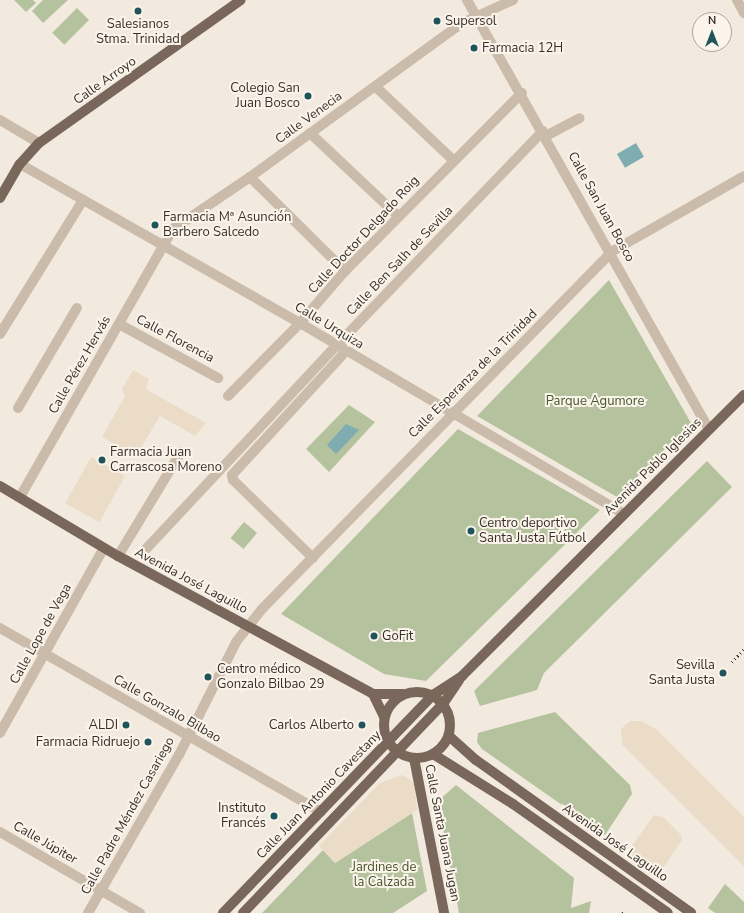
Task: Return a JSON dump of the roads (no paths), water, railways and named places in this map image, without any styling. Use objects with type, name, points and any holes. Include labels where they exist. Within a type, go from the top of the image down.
[{"type":"main road","name":"Calle Arroyo","points":[[0,198],[20,164],[39,143],[241,0]]},
{"type":"main road","name":"Avenida Pablo Iglesias","points":[[462,676],[744,395]]},
{"type":"main road","name":"Avenida José Laguillo","points":[[0,486],[118,556],[373,694]]},
{"type":"main road","name":"Calle Juan Antonio Cavestany","points":[[223,913],[433,695],[462,676]]},
{"type":"main road","name":"Calle Juan Antonio Cavestany","points":[[243,913],[443,704],[462,676]]},
{"type":"main road","points":[[384,717],[373,694],[402,694],[412,691],[433,695],[443,704],[450,720],[449,736],[442,746],[433,754],[414,758],[397,752],[388,742],[383,730],[384,717],[390,704],[402,694]]},
{"type":"main road","name":"Avenida José Laguillo","points":[[449,736],[476,760],[691,913]]},
{"type":"main road","name":"Avenida José Laguillo","points":[[433,754],[513,804],[668,913]]},
{"type":"main road","name":"Calle Santa Juana Jugan","points":[[414,758],[444,913]]},
{"type":"street","name":"Calle San Juan Bosco","points":[[467,0],[522,93],[709,429]]},
{"type":"street","name":"Calle Venecia","points":[[162,246],[173,229],[250,177],[376,87],[462,23],[513,0]]},
{"type":"street","points":[[737,0],[744,13]]},
{"type":"street","points":[[376,87],[453,160]]},
{"type":"street","name":"Calle Doctor Delgado Roig","points":[[228,396],[300,323],[345,271],[453,160],[522,93]]},
{"type":"street","name":"Calle Ben Salh de Sevilla","points":[[146,549],[341,348],[545,134],[580,118]]},
{"type":"street","points":[[0,120],[39,143]]},
{"type":"street","points":[[310,133],[385,202],[399,217]]},
{"type":"street","name":"Calle Urquiza","points":[[20,164],[300,323],[451,414],[624,514]]},
{"type":"street","name":"Calle Esperanza de la Trinidad","points":[[248,627],[262,609],[611,252],[744,176]]},
{"type":"street","points":[[250,177],[345,271]]},
{"type":"street","points":[[0,334],[83,200]]},
{"type":"street","name":"Calle Pérez Hervás","points":[[20,497],[162,246]]},
{"type":"street","points":[[18,408],[76,308]]},
{"type":"street","name":"Calle Florencia","points":[[119,324],[218,378]]},
{"type":"street","points":[[313,558],[233,480],[232,475],[341,348]]},
{"type":"street","points":[[118,556],[181,452]]},
{"type":"street","name":"Calle Lope de Vega","points":[[0,734],[104,548]]},
{"type":"street","name":"Calle Padre Méndez Casariego","points":[[88,913],[188,736],[236,642],[248,627]]},
{"type":"street","name":"Calle Gonzalo Bilbao","points":[[0,628],[321,812]]},
{"type":"street","name":"Calle Júpiter","points":[[0,832],[140,913]]},
{"type":"water","points":[[636,143],[644,157],[625,168],[617,154]]},
{"type":"water","points":[[346,424],[359,430],[336,454],[327,445]]},
{"type":"railway","points":[[732,662],[744,649]]},
{"type":"place","name":"Salesianos Stma. Trinidad","points":[[138,11]]},
{"type":"place","name":"Supersol","points":[[437,21]]},
{"type":"place","name":"Farmacia 12H","points":[[474,48]]},
{"type":"place","name":"Colegio San Juan Bosco","points":[[308,96]]},
{"type":"place","name":"Farmacia Mª Asunción Barbero Salcedo","points":[[155,225]]},
{"type":"place","name":"Farmacia Juan Carrascosa Moreno","points":[[102,460]]},
{"type":"place","name":"Centro deportivo Santa Justa Fútbol","points":[[471,531]]},
{"type":"place","name":"GoFit","points":[[374,636]]},
{"type":"place","name":"Sevilla Santa Justa","points":[[723,673]]},
{"type":"place","name":"Centro médico Gonzalo Bilbao 29","points":[[208,677]]},
{"type":"place","name":"ALDI","points":[[126,725]]},
{"type":"place","name":"Carlos Alberto","points":[[362,725]]},
{"type":"place","name":"Farmacia Ridruejo","points":[[148,742]]},
{"type":"place","name":"Instituto Francés","points":[[274,816]]},
{"type":"park label","name":"Parque Agumore","points":[[595,401]]},
{"type":"park label","name":"Jardines de la Calzada","points":[[384,876]]}]
